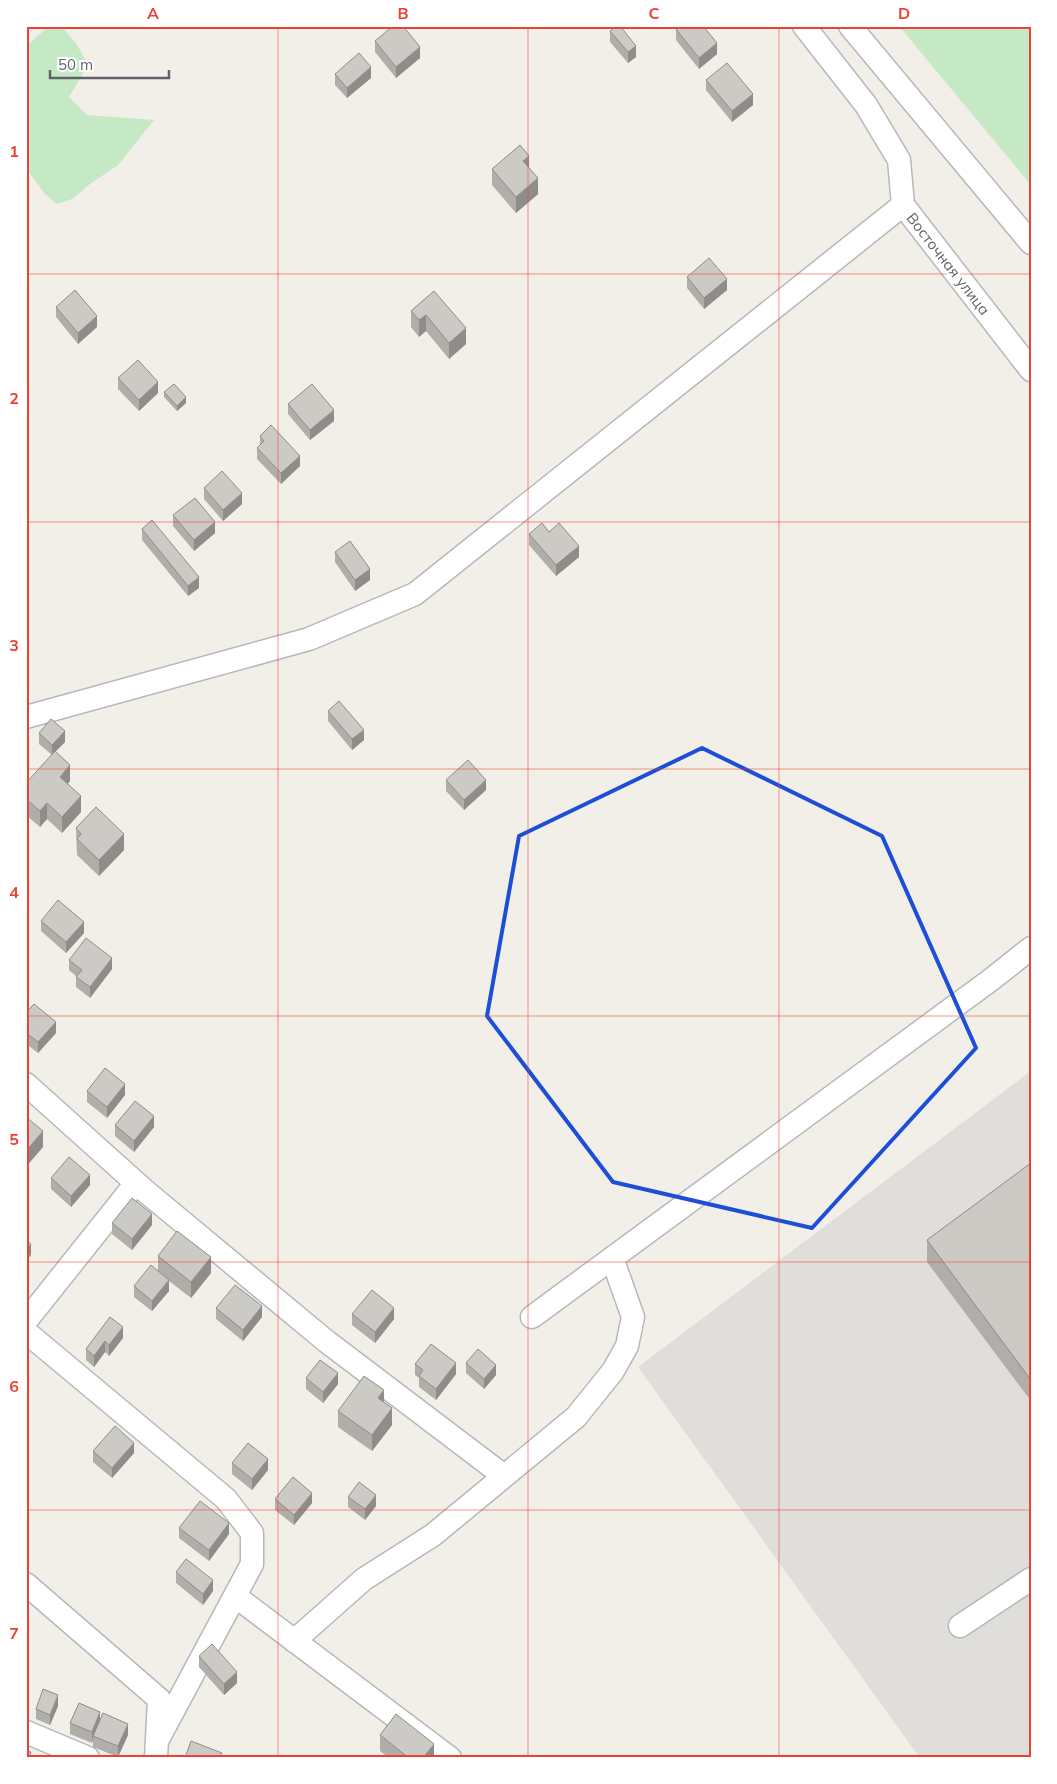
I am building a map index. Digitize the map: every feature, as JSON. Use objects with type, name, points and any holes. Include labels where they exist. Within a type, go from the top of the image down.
[{"type":"street","name":"Восточная улица","points":[[804,26],[866,105],[898,160],[903,205],[1031,370]]},
{"type":"street","points":[[850,26],[1031,242]]},
{"type":"street","points":[[26,716],[309,639],[415,594],[903,205]]},
{"type":"street","points":[[532,1317],[992,979],[1031,948]]},
{"type":"street","points":[[26,1084],[136,1183],[326,1341],[504,1476]]},
{"type":"street","points":[[26,1321],[136,1183]]},
{"type":"street","points":[[294,1640],[364,1579],[433,1535],[576,1417],[613,1371],[627,1346],[633,1317],[612,1258]]},
{"type":"street","points":[[26,1332],[226,1499],[252,1533],[252,1564],[157,1750]]},
{"type":"street","points":[[960,1626],[1031,1579]]},
{"type":"street","points":[[26,1584],[159,1699],[157,1750]]},
{"type":"street","points":[[235,1596],[450,1758]]},
{"type":"street","points":[[26,1732],[88,1758]]},
{"type":"highlighted area","points":[[702,748],[882,836],[976,1048],[812,1228],[613,1182],[487,1016],[519,836]]},
{"type":"shaded area","points":[[1031,1071],[1031,1758],[920,1758],[638,1367]]},
{"type":"green space","points":[[49,26],[61,26],[76,43],[88,65],[69,97],[87,115],[154,120],[118,165],[72,199],[57,204],[45,194],[26,168],[26,46]]},
{"type":"green space","points":[[899,26],[1031,26],[1031,185]]},
{"type":"building","points":[[393,26],[403,26],[420,47],[396,67],[375,41]]},
{"type":"building","points":[[620,26],[636,46],[628,52],[610,31]]},
{"type":"building","points":[[679,26],[703,26],[717,43],[699,58],[676,29]]},
{"type":"building","points":[[359,53],[371,67],[347,88],[335,74]]},
{"type":"building","points":[[727,63],[753,94],[732,111],[706,80]]},
{"type":"building","points":[[520,145],[529,156],[523,161],[538,178],[516,197],[492,169]]},
{"type":"building","points":[[709,258],[727,279],[704,298],[687,277]]},
{"type":"building","points":[[75,290],[97,316],[78,333],[56,307]]},
{"type":"building","points":[[434,291],[466,328],[449,343],[426,315],[419,320],[411,311]]},
{"type":"building","points":[[138,360],[158,382],[139,400],[118,378]]},
{"type":"building","points":[[174,384],[186,397],[177,406],[164,392]]},
{"type":"building","points":[[312,384],[334,410],[310,430],[288,404]]},
{"type":"building","points":[[271,425],[300,456],[281,473],[257,448],[264,441],[260,436]]},
{"type":"building","points":[[222,471],[242,493],[223,510],[204,488]]},
{"type":"building","points":[[195,498],[215,522],[194,540],[173,515]]},
{"type":"building","points":[[152,520],[199,577],[188,586],[142,529]]},
{"type":"building","points":[[542,523],[549,532],[559,523],[579,546],[556,565],[529,534]]},
{"type":"building","points":[[350,541],[370,569],[355,580],[335,552]]},
{"type":"building","points":[[339,701],[364,730],[352,739],[328,711]]},
{"type":"building","points":[[51,719],[65,731],[52,745],[39,733]]},
{"type":"building","points":[[55,751],[70,765],[60,777],[81,796],[62,817],[47,803],[40,811],[26,799],[26,783]]},
{"type":"building","points":[[468,760],[486,780],[464,800],[446,780]]},
{"type":"building","points":[[96,807],[124,834],[99,860],[77,839],[81,834],[76,828]]},
{"type":"building","points":[[58,900],[84,922],[66,942],[41,921]]},
{"type":"building","points":[[86,938],[112,958],[90,987],[76,977],[82,970],[69,960]]},
{"type":"building","points":[[34,1004],[56,1022],[38,1042],[29,1035],[26,1038],[26,1013]]},
{"type":"building","points":[[105,1068],[125,1084],[107,1107],[87,1091]]},
{"type":"building","points":[[135,1101],[154,1116],[134,1141],[115,1125]]},
{"type":"building","points":[[26,1117],[43,1131],[26,1151]]},
{"type":"building","points":[[69,1157],[90,1175],[71,1196],[51,1178]]},
{"type":"building","points":[[1031,1163],[1031,1380],[927,1240]]},
{"type":"building","points":[[132,1198],[152,1214],[132,1239],[112,1223]]},
{"type":"building","points":[[177,1231],[211,1257],[191,1282],[158,1256]]},
{"type":"building","points":[[26,1240],[31,1244],[26,1250]]},
{"type":"building","points":[[151,1265],[169,1280],[152,1301],[134,1286]]},
{"type":"building","points":[[235,1285],[262,1306],[243,1330],[216,1308]]},
{"type":"building","points":[[372,1290],[394,1308],[375,1332],[352,1314]]},
{"type":"building","points":[[110,1317],[123,1327],[109,1345],[105,1341],[94,1356],[86,1349]]},
{"type":"building","points":[[431,1344],[456,1363],[436,1389],[419,1376],[423,1370],[415,1364]]},
{"type":"building","points":[[478,1349],[496,1365],[484,1379],[466,1363]]},
{"type":"building","points":[[320,1360],[338,1373],[323,1392],[306,1378]]},
{"type":"building","points":[[364,1376],[384,1390],[378,1398],[392,1408],[372,1435],[338,1411]]},
{"type":"building","points":[[115,1426],[134,1443],[112,1468],[93,1451]]},
{"type":"building","points":[[248,1443],[268,1459],[252,1479],[232,1463]]},
{"type":"building","points":[[293,1477],[312,1493],[294,1515],[275,1499]]},
{"type":"building","points":[[359,1482],[376,1495],[365,1509],[348,1497]]},
{"type":"building","points":[[200,1501],[229,1523],[209,1550],[179,1528]]},
{"type":"building","points":[[186,1559],[213,1580],[203,1594],[176,1572]]},
{"type":"building","points":[[212,1644],[237,1672],[224,1684],[199,1656]]},
{"type":"building","points":[[43,1689],[58,1695],[50,1715],[36,1709]]},
{"type":"building","points":[[79,1703],[100,1712],[92,1732],[70,1723]]},
{"type":"building","points":[[103,1713],[128,1724],[118,1746],[93,1736]]},
{"type":"building","points":[[396,1714],[434,1744],[423,1758],[409,1758],[380,1735]]},
{"type":"building","points":[[191,1741],[222,1753],[220,1758],[185,1758]]},
{"type":"building","points":[[26,1751],[31,1752],[29,1758],[26,1758]]}]
